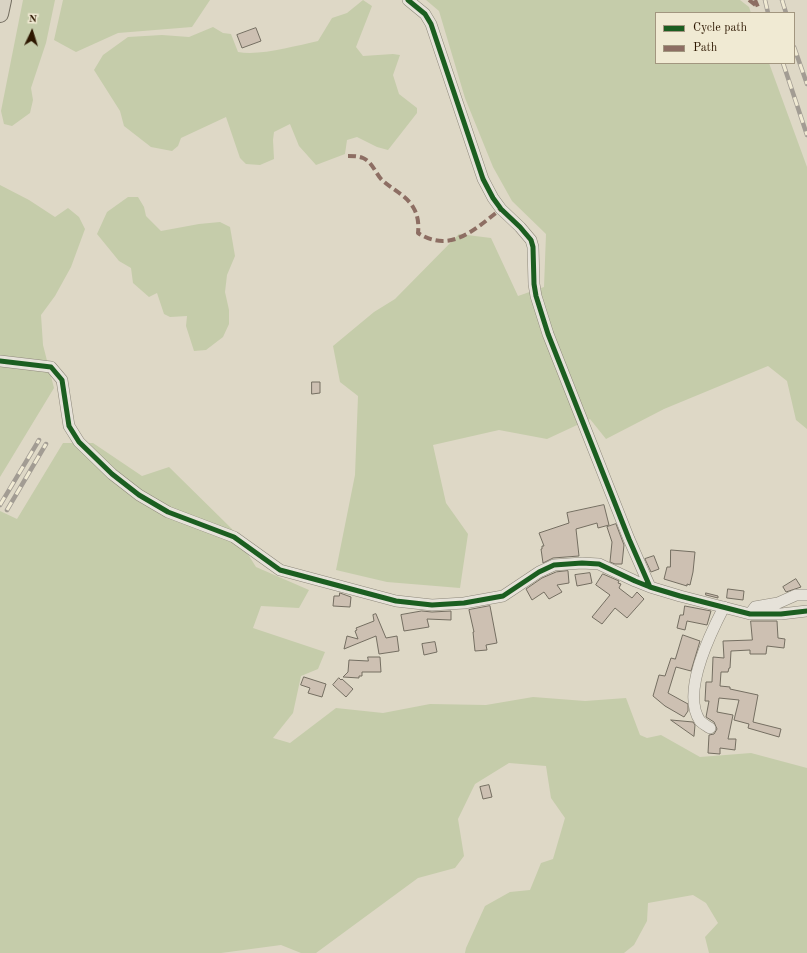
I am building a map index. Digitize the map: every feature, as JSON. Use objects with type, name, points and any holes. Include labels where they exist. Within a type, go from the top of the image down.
[{"type":"highway","points":[[0,14],[3,0]]},
{"type":"street","points":[[408,0],[424,14],[431,24],[483,179],[493,198],[501,209],[531,240],[533,247],[534,284],[536,296],[548,334],[650,587]]},
{"type":"street","points":[[0,361],[51,367],[62,380],[69,426],[79,442],[112,474],[139,495],[168,512],[234,537],[280,570],[396,600],[432,605],[464,603],[503,596],[539,572],[554,566],[582,563],[599,564],[635,582],[650,587],[750,614],[781,614],[807,611]]},
{"type":"street","points":[[750,614],[755,607],[778,603],[796,595],[807,595]]},
{"type":"street","points":[[710,728],[701,722],[696,712],[694,688],[706,646],[724,608]]},
{"type":"green space","points":[[23,0],[55,0],[46,43],[31,88],[33,100],[30,113],[12,126],[4,124],[1,111]]},
{"type":"green space","points":[[63,0],[210,0],[192,27],[118,33],[76,52],[54,40]]},
{"type":"green space","points":[[363,0],[372,6],[356,47],[363,56],[400,55],[393,75],[399,94],[417,108],[417,113],[388,150],[377,147],[357,137],[347,140],[345,154],[316,165],[299,146],[290,124],[274,132],[274,159],[260,165],[246,164],[240,158],[226,117],[181,138],[178,146],[172,151],[151,147],[124,126],[120,111],[94,70],[103,55],[128,37],[162,35],[189,37],[213,27],[223,33],[231,34],[238,52],[247,53],[278,50],[318,41],[332,18],[347,13]]},
{"type":"green space","points":[[426,0],[740,0],[749,7],[751,12],[655,12],[655,64],[769,64],[807,167],[807,429],[796,420],[787,381],[768,366],[664,409],[606,439],[590,419],[547,439],[499,430],[433,445],[446,503],[468,534],[460,588],[387,582],[336,570],[355,475],[358,396],[340,382],[333,346],[374,312],[395,299],[459,234],[491,238],[518,296],[544,287],[546,234],[512,201],[493,167],[465,98],[439,11]]},
{"type":"green space","points":[[0,185],[29,200],[55,217],[68,208],[79,217],[85,229],[71,267],[55,296],[41,315],[43,345],[54,388],[0,477]]},
{"type":"green space","points":[[128,197],[138,197],[144,207],[146,216],[161,231],[220,222],[230,227],[235,256],[227,275],[225,292],[229,310],[229,324],[223,337],[206,350],[194,351],[186,326],[187,316],[170,317],[164,314],[157,293],[149,297],[133,283],[131,268],[119,261],[97,234],[107,212]]},
{"type":"green space","points":[[63,443],[93,443],[142,476],[169,467],[232,529],[256,567],[309,590],[299,608],[261,606],[253,628],[325,652],[318,669],[301,676],[293,713],[273,738],[290,743],[336,708],[383,713],[430,704],[486,705],[533,697],[585,701],[626,698],[640,735],[647,738],[661,735],[700,757],[751,753],[807,768],[807,953],[709,953],[705,937],[718,923],[706,903],[693,895],[648,903],[647,921],[634,945],[624,953],[465,953],[485,906],[510,892],[530,890],[541,863],[553,859],[565,818],[551,798],[546,766],[509,763],[475,784],[458,819],[464,856],[455,868],[418,878],[316,953],[301,953],[281,945],[221,953],[0,953],[0,511],[17,519]]},
{"type":"building","points":[[256,28],[261,41],[242,48],[237,35]]},
{"type":"building","points":[[312,382],[320,382],[320,393],[312,394]]},
{"type":"building","points":[[604,505],[609,525],[598,528],[597,523],[576,529],[579,556],[553,558],[543,563],[541,549],[542,546],[544,546],[539,533],[569,523],[567,513]]},
{"type":"building","points":[[616,524],[624,545],[622,564],[610,562],[612,542],[607,527]]},
{"type":"building","points":[[671,550],[695,552],[690,585],[687,584],[687,586],[664,579],[667,567],[670,567]]},
{"type":"building","points":[[654,556],[659,569],[651,572],[645,559]]},
{"type":"building","points":[[568,571],[569,583],[557,585],[562,592],[549,599],[544,592],[532,600],[526,589],[542,578],[556,572]]},
{"type":"building","points":[[590,573],[592,583],[577,586],[575,575]]},
{"type":"building","points":[[603,574],[619,581],[618,583],[621,584],[619,588],[632,598],[637,592],[644,599],[627,618],[615,608],[602,624],[592,617],[610,595],[596,585]]},
{"type":"building","points":[[796,579],[801,587],[786,592],[783,587]]},
{"type":"building","points":[[728,589],[744,591],[743,600],[727,598]]},
{"type":"building","points":[[340,593],[351,597],[350,607],[333,606],[334,596],[339,596]]},
{"type":"building","points":[[706,593],[718,596],[718,598],[706,595]]},
{"type":"building","points":[[490,606],[497,643],[486,645],[487,650],[475,651],[474,632],[469,610]]},
{"type":"building","points":[[685,606],[711,611],[707,625],[687,621],[685,630],[677,628],[680,615],[683,615]]},
{"type":"building","points":[[422,611],[451,611],[451,620],[427,619],[429,627],[404,631],[401,615]]},
{"type":"building","points":[[376,614],[386,638],[397,636],[399,651],[379,654],[376,636],[344,649],[347,636],[358,639],[355,631],[357,630],[356,628],[374,621],[373,615]]},
{"type":"building","points":[[751,621],[777,621],[778,638],[785,639],[784,648],[767,646],[766,654],[750,654],[750,650],[731,651],[730,668],[728,672],[721,672],[720,686],[730,687],[730,689],[758,695],[753,722],[781,729],[779,737],[748,728],[749,724],[734,720],[739,700],[719,698],[717,712],[733,715],[728,739],[736,739],[735,750],[720,748],[720,754],[708,753],[709,735],[714,734],[717,729],[714,722],[706,717],[709,701],[705,701],[706,682],[712,682],[713,657],[724,658],[723,641],[752,640]]},
{"type":"building","points":[[683,635],[700,641],[691,671],[676,667],[668,693],[688,704],[688,711],[684,717],[665,706],[653,696],[659,675],[665,676],[671,658],[675,659]]},
{"type":"building","points":[[435,642],[437,652],[424,655],[422,644]]},
{"type":"building","points":[[368,657],[380,657],[381,672],[362,672],[362,676],[359,676],[359,678],[343,677],[348,672],[349,660],[368,661]]},
{"type":"building","points":[[304,677],[326,684],[322,697],[308,693],[310,688],[301,685]]},
{"type":"building","points":[[339,678],[353,689],[346,697],[333,685]]},
{"type":"building","points":[[671,720],[693,722],[695,725],[694,736]]},
{"type":"building","points":[[489,785],[492,797],[483,799],[480,787]]},
{"type":"railway","points":[[765,0],[768,12]]},
{"type":"railway","points":[[782,0],[786,12]]},
{"type":"railway","points":[[795,50],[807,84]]},
{"type":"railway","points":[[783,64],[807,135]]},
{"type":"railway","points":[[0,505],[39,440]]},
{"type":"railway","points":[[7,510],[46,444]]},
{"type":"marked path","points":[[749,0],[758,7],[755,0]]},
{"type":"marked path","points":[[348,156],[359,157],[366,160],[385,183],[410,202],[417,216],[418,233],[430,239],[441,241],[452,240],[462,236],[472,231],[501,209]]},
{"type":"cycle path","points":[[408,0],[425,14],[431,24],[483,179],[493,198],[501,209],[531,240],[533,247],[534,284],[536,296],[548,334],[629,539],[650,587]]},
{"type":"cycle path","points":[[0,361],[51,367],[62,380],[69,426],[79,442],[112,474],[139,495],[168,512],[234,537],[280,570],[396,601],[432,605],[464,603],[503,596],[539,572],[554,565],[582,563],[599,564],[650,587],[750,614],[781,614],[807,611]]}]
